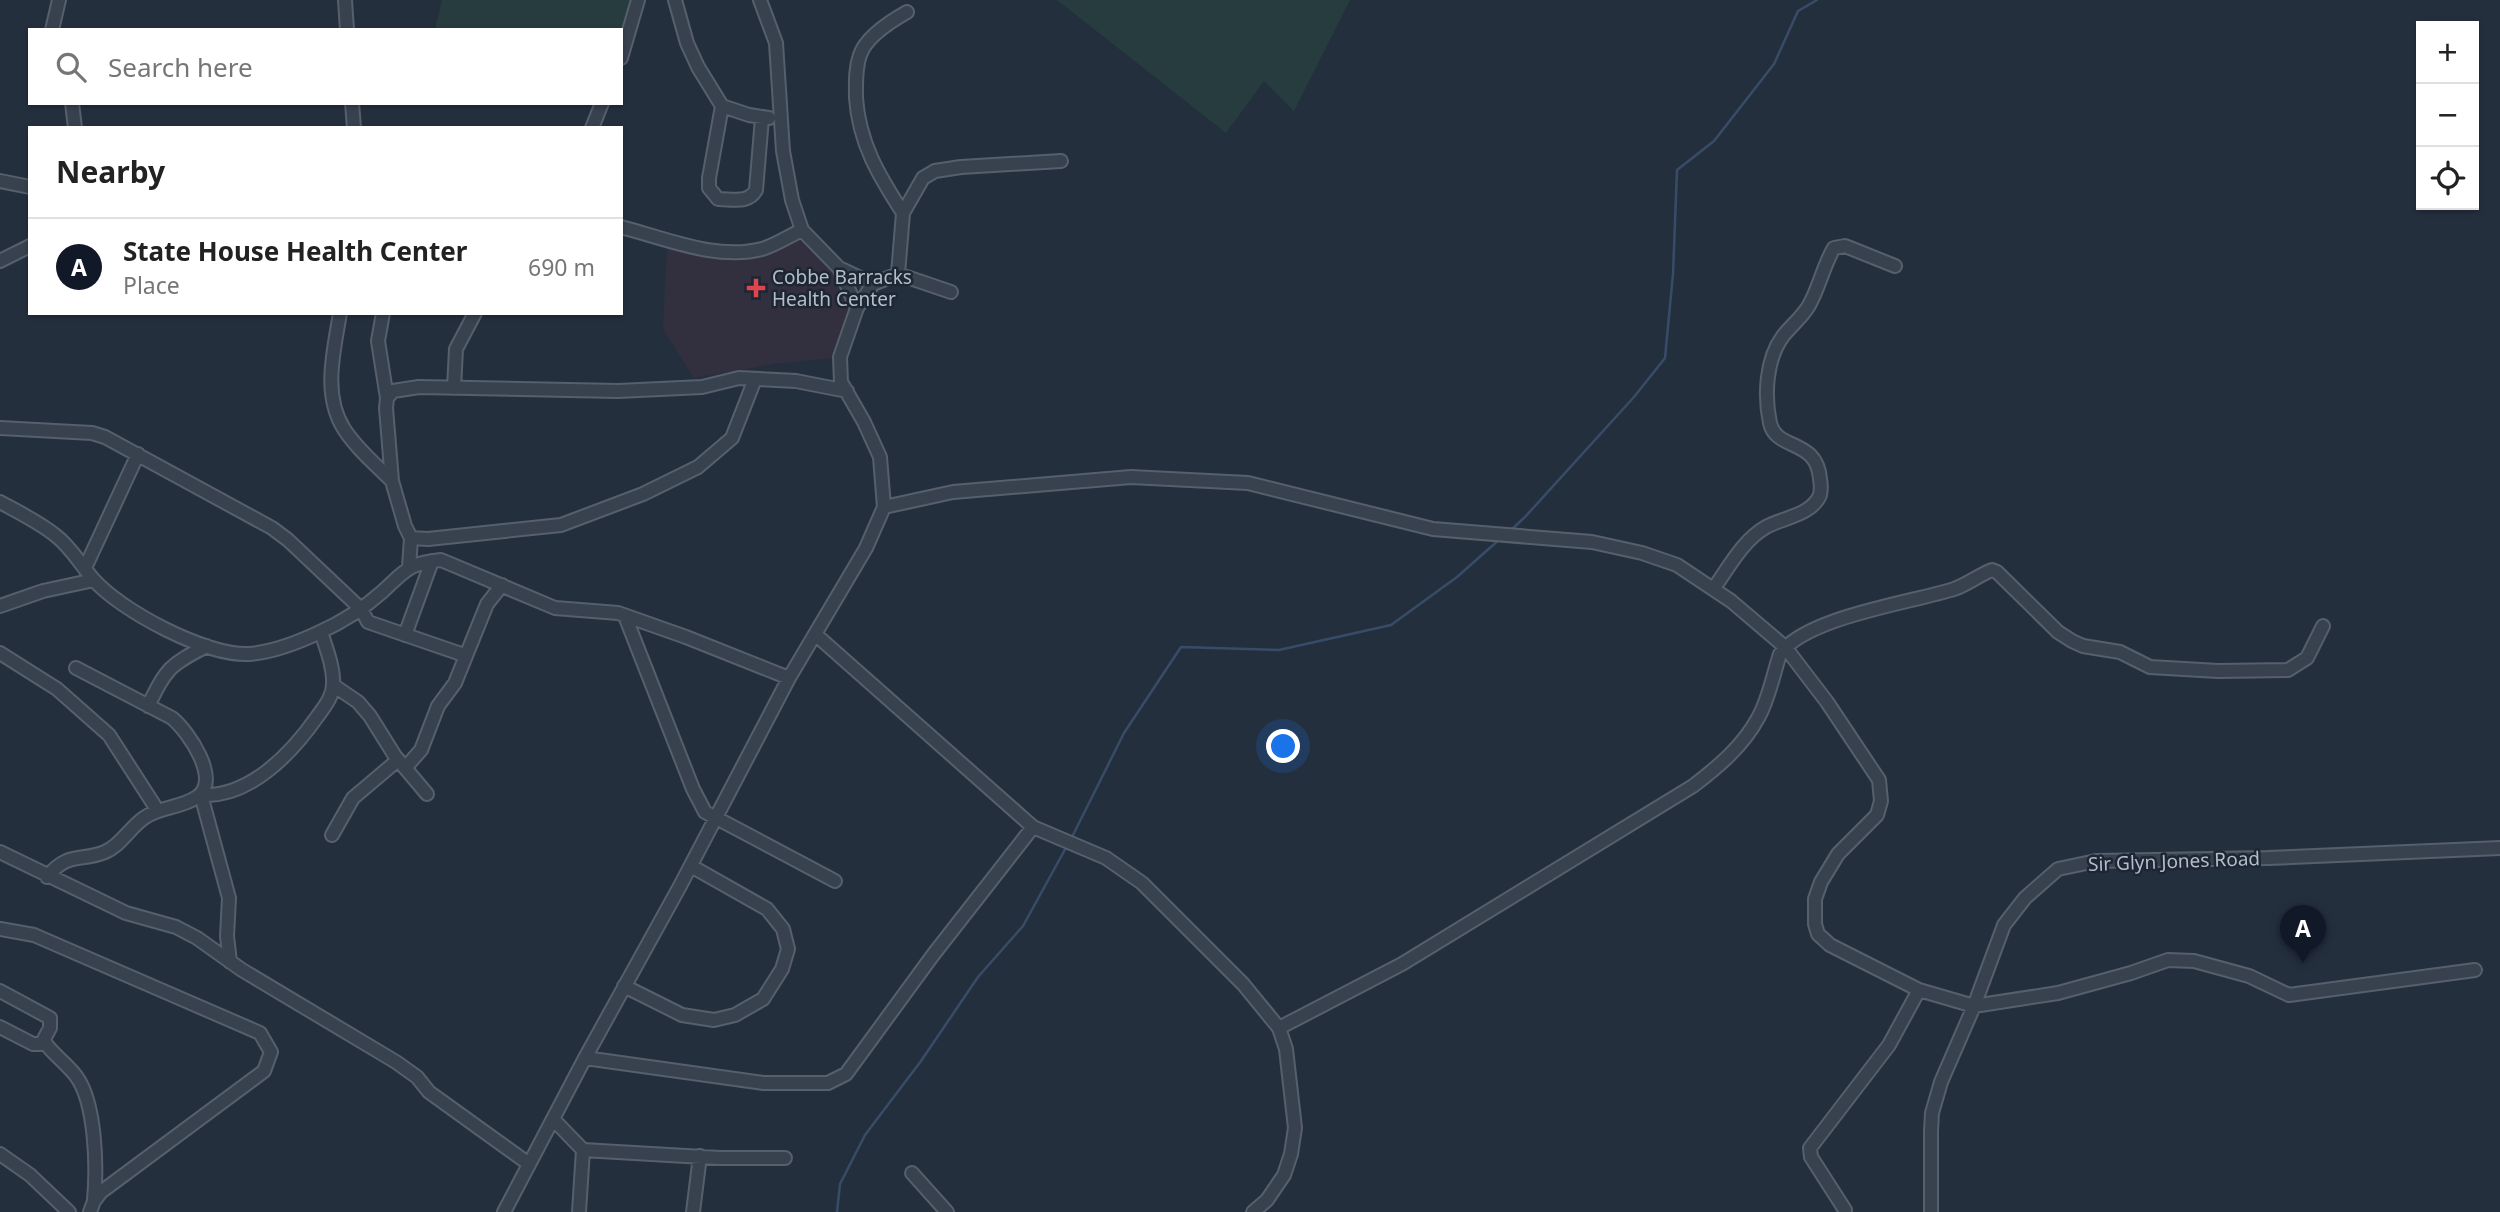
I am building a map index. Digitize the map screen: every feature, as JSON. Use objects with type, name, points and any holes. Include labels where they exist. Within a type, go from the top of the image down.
[{"type":"street","points":[[52,28],[59,0]]},
{"type":"street","points":[[345,0],[347,28]]},
{"type":"street","points":[[623,51],[638,0]]},
{"type":"street","points":[[675,0],[687,43],[722,106],[762,118],[780,118]]},
{"type":"street","points":[[760,0],[776,43],[780,72],[783,151],[802,230],[839,268],[857,308]]},
{"type":"street","points":[[903,213],[866,150],[858,117],[855,81],[860,53],[885,24],[907,12]]},
{"type":"street","points":[[72,105],[75,126]]},
{"type":"street","points":[[352,105],[354,126]]},
{"type":"street","points":[[593,126],[601,105]]},
{"type":"street","points":[[722,106],[709,178],[709,188],[718,199],[752,198],[756,190],[762,118]]},
{"type":"street","points":[[898,274],[903,213],[923,178],[935,172],[961,167],[1061,161]]},
{"type":"street","points":[[0,181],[28,187]]},
{"type":"street","points":[[623,228],[719,251],[763,249],[802,230]]},
{"type":"street","points":[[0,246],[16,252]]},
{"type":"street","points":[[1714,588],[1745,544],[1755,535],[1766,527],[1799,514],[1816,502],[1820,494],[1820,472],[1811,455],[1780,439],[1770,423],[1768,367],[1779,343],[1809,305],[1834,248],[1844,246],[1895,266]]},
{"type":"street","points":[[0,261],[28,247]]},
{"type":"street","points":[[839,268],[873,284]]},
{"type":"street","points":[[505,1212],[789,678],[866,548],[884,507],[880,457],[841,382],[840,357],[857,308],[873,284],[898,274],[951,292]]},
{"type":"street","points":[[340,315],[331,363],[331,389],[337,414],[345,431],[392,481]]},
{"type":"street","points":[[383,315],[378,341],[387,398],[392,481],[411,538],[409,567]]},
{"type":"street","points":[[454,388],[456,349],[474,315]]},
{"type":"street","points":[[387,398],[393,391],[401,388],[618,391],[702,387],[739,378],[796,381],[847,391]]},
{"type":"street","points":[[411,538],[448,537],[561,525],[643,494],[698,467],[733,438],[755,379]]},
{"type":"street","points":[[0,428],[93,433],[138,454],[272,528],[360,608],[368,622],[464,655]]},
{"type":"street","points":[[85,568],[138,454]]},
{"type":"street","points":[[884,507],[953,492],[1131,477],[1248,483],[1433,529],[1592,542],[1642,552],[1677,565],[1714,588],[1785,647],[1872,768],[1881,789],[1877,815],[1838,854],[1821,882],[1815,899],[1815,924],[1818,934],[1830,945],[1919,990],[1974,1006],[2058,993],[2168,960],[2205,964],[2249,976],[2289,995],[2475,970]]},
{"type":"street","points":[[0,502],[55,534],[94,580],[129,609],[149,621],[207,646],[229,652],[248,654],[282,649],[321,632],[360,608],[409,567],[436,561],[555,608],[625,615],[789,678]]},
{"type":"street","points":[[405,635],[448,537]]},
{"type":"street","points":[[1279,1028],[1402,964],[1693,786],[1728,757],[1747,735],[1760,716],[1780,654],[1801,635],[1847,618],[1954,589],[1992,570],[2058,632],[2083,646],[2120,652],[2150,667],[2218,671],[2288,670],[2307,658],[2323,626]]},
{"type":"street","points":[[0,606],[43,591],[94,580]]},
{"type":"street","points":[[332,835],[353,798],[421,750],[438,706],[455,682],[487,604],[502,585]]},
{"type":"street","points":[[625,615],[705,812],[835,881]]},
{"type":"street","points":[[47,877],[55,867],[73,857],[98,853],[113,847],[142,819],[158,811],[201,795],[221,794],[235,789],[273,767],[306,733],[330,698],[332,671],[321,632]]},
{"type":"street","points":[[815,634],[1032,827],[1106,858],[1142,883],[1243,984],[1279,1028],[1286,1049],[1295,1128],[1284,1175],[1267,1200],[1253,1212]]},
{"type":"street","points":[[148,706],[164,673],[180,660],[207,646]]},
{"type":"street","points":[[0,653],[57,689],[108,735],[158,811]]},
{"type":"street","points":[[76,668],[172,718],[183,727],[205,767],[207,780],[201,795],[229,898],[230,962]]},
{"type":"street","points":[[333,685],[358,702],[427,794]]},
{"type":"street","points":[[585,1058],[764,1083],[828,1083],[846,1074],[1032,827]]},
{"type":"street","name":"Sir Glyn Jones Road","points":[[1931,1212],[1931,1131],[1936,1096],[2004,925],[2025,898],[2058,869],[2096,861],[2268,858],[2500,848]]},
{"type":"street","points":[[0,852],[47,877],[126,912],[176,927],[197,938],[230,962],[406,1069],[417,1077],[429,1092],[529,1164]]},
{"type":"street","points":[[624,986],[682,1015],[714,1020],[735,1015],[764,999],[782,969],[788,949],[783,929],[767,909],[691,866]]},
{"type":"street","points":[[0,929],[34,935],[260,1033],[271,1052],[264,1071],[101,1192],[92,1206]]},
{"type":"street","points":[[1845,1210],[1811,1157],[1810,1148],[1889,1045],[1919,990]]},
{"type":"street","points":[[0,991],[50,1018],[50,1028],[44,1039],[46,1044],[76,1077],[84,1090],[95,1147],[92,1206]]},
{"type":"street","points":[[0,1027],[33,1044],[46,1044]]},
{"type":"street","points":[[553,1119],[583,1150],[785,1158]]},
{"type":"street","points":[[579,1212],[583,1150]]},
{"type":"street","points":[[0,1154],[30,1175],[69,1212]]},
{"type":"street","points":[[693,1212],[700,1156]]},
{"type":"street","points":[[912,1173],[947,1212]]},
{"type":"shaded area","name":"Cobbe Barracks Health Center","points":[[802,230],[839,268],[857,308],[840,357],[774,364],[694,378],[663,329],[667,246],[746,252]]},
{"type":"green space","points":[[442,0],[632,0],[622,28],[435,28]]},
{"type":"green space","points":[[1057,0],[1350,0],[1294,111],[1264,81],[1226,133]]},
{"type":"waterway","points":[[1509,532],[1634,397],[1665,358],[1673,274],[1677,170],[1714,141],[1774,64],[1798,11],[1817,0]]},
{"type":"waterway","points":[[1071,839],[1124,733],[1181,647],[1279,650],[1391,625],[1457,577],[1501,538]]},
{"type":"waterway","points":[[837,1212],[840,1184],[865,1135],[921,1061],[978,977],[1023,926],[1068,844]]},
{"type":"place","name":"Cobbe Barracks Health Center","points":[[756,288]]},
{"type":"place","name":"State House Health Center","points":[[2303,963]]}]
